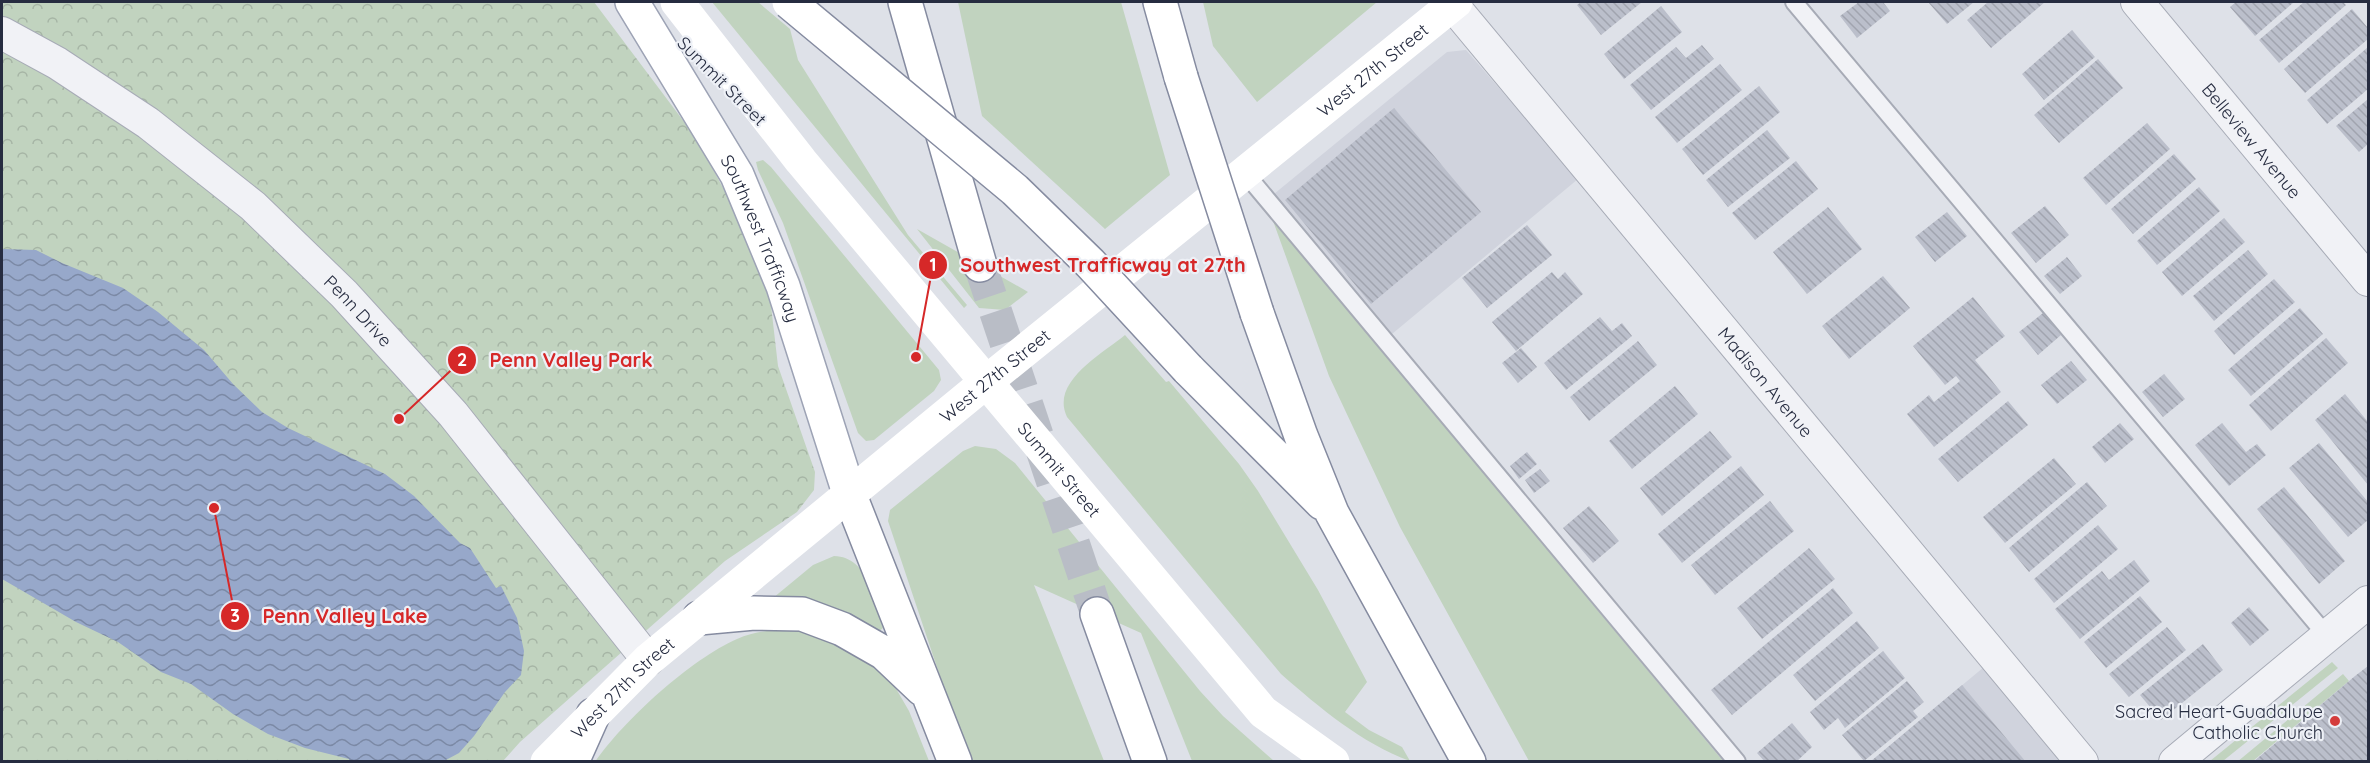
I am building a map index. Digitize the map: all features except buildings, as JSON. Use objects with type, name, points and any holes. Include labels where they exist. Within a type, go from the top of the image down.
[{"type":"main road","name":"Southwest Trafficway","points":[[632,2],[737,175],[783,285],[849,493],[955,762]]},
{"type":"main road","name":"Summit Street","points":[[642,2],[801,161]]},
{"type":"main road","name":"Summit Street","points":[[677,2],[801,161],[1263,712],[1333,762]]},
{"type":"main road","points":[[789,2],[1015,190],[1090,263],[1188,369],[1332,513]]},
{"type":"main road","points":[[905,2],[980,265]]},
{"type":"main road","points":[[1160,2],[1181,77],[1257,313],[1301,436],[1332,513],[1469,762]]},
{"type":"main road","name":"West 27th Street","points":[[546,762],[648,660],[849,493],[1453,3]]},
{"type":"main road","points":[[699,618],[754,613],[802,614],[842,629],[884,653],[929,697]]},
{"type":"main road","points":[[1097,614],[1150,762]]},
{"type":"main road","points":[[572,762],[593,715]]},
{"type":"street","name":"Belleview Avenue","points":[[2137,2],[2368,280]]},
{"type":"street","name":"Madison Avenue","points":[[1453,3],[2082,762]]},
{"type":"street","name":"Penn Drive","points":[[2,33],[57,63],[148,123],[262,214],[344,294],[453,414],[648,660]]},
{"type":"street","points":[[2175,762],[2368,602]]},
{"type":"lane","points":[[1794,2],[2327,636]]},
{"type":"lane","points":[[1245,173],[1737,762]]},
{"type":"shaded area","points":[[1466,50],[1578,179],[1392,334],[1274,194],[1447,52]]},
{"type":"shaded area","points":[[1984,667],[2060,761],[1870,762]]},
{"type":"green space","points":[[2,2],[594,2],[697,139],[757,252],[769,288],[778,366],[815,472],[814,490],[797,512],[725,561],[520,742],[503,761],[2,761]]},
{"type":"green space","points":[[712,2],[758,2],[790,29],[798,60],[908,235],[967,305],[964,308]]},
{"type":"green space","points":[[958,2],[1121,2],[1170,175],[1105,229],[982,116]]},
{"type":"green space","points":[[1203,2],[1377,2],[1257,102],[1213,46]]},
{"type":"green space","points":[[763,160],[939,370],[941,380],[934,391],[874,440],[866,441],[858,433],[783,223],[758,170],[756,162]]},
{"type":"green space","points":[[1272,218],[1723,761],[1529,761],[1400,527],[1329,376]]},
{"type":"green space","points":[[917,229],[1028,292],[1005,310],[979,308]]},
{"type":"green space","points":[[1125,335],[1166,382],[1169,381],[1239,464],[1318,590],[1367,682],[1345,712],[1369,730],[1402,747],[1410,761],[1358,735],[1326,712],[1281,674],[1067,417],[1064,404],[1066,392],[1072,381],[1092,360]]},
{"type":"green space","points":[[975,446],[996,449],[1015,463],[1200,691],[1223,716],[1274,761],[1192,761],[1141,633],[1034,585],[1104,761],[971,761],[958,730],[888,521],[890,510],[963,451]]},
{"type":"green space","points":[[834,556],[846,558],[855,564],[869,582],[883,628],[877,633],[773,598],[813,565]]},
{"type":"green space","points":[[787,629],[801,631],[858,652],[891,680],[909,711],[929,761],[595,762],[641,710],[699,661],[737,639],[762,632]]},
{"type":"green space","points":[[2332,662],[2338,668],[2223,761],[2210,761]]},
{"type":"green space","points":[[2343,674],[2349,681],[2253,761],[2237,762]]},
{"type":"water","points":[[2,249],[36,250],[123,288],[158,312],[204,350],[233,384],[262,412],[288,428],[385,474],[414,496],[460,543],[470,548],[496,588],[501,586],[517,618],[524,651],[521,675],[505,692],[459,753],[444,761],[349,762],[349,759],[305,748],[268,734],[233,714],[191,684],[161,672],[118,642],[76,622],[2,579]]},
{"type":"tunnel","points":[[980,265],[1097,614]]},
{"type":"place","name":"Southwest Trafficway at 27th","points":[[916,357]]},
{"type":"place","name":"Penn Valley Park","points":[[399,419]]},
{"type":"place","name":"Penn Valley Lake","points":[[214,508]]},
{"type":"place","name":"Sacred Heart-Guadalupe Catholic Church","points":[[2335,721]]}]
